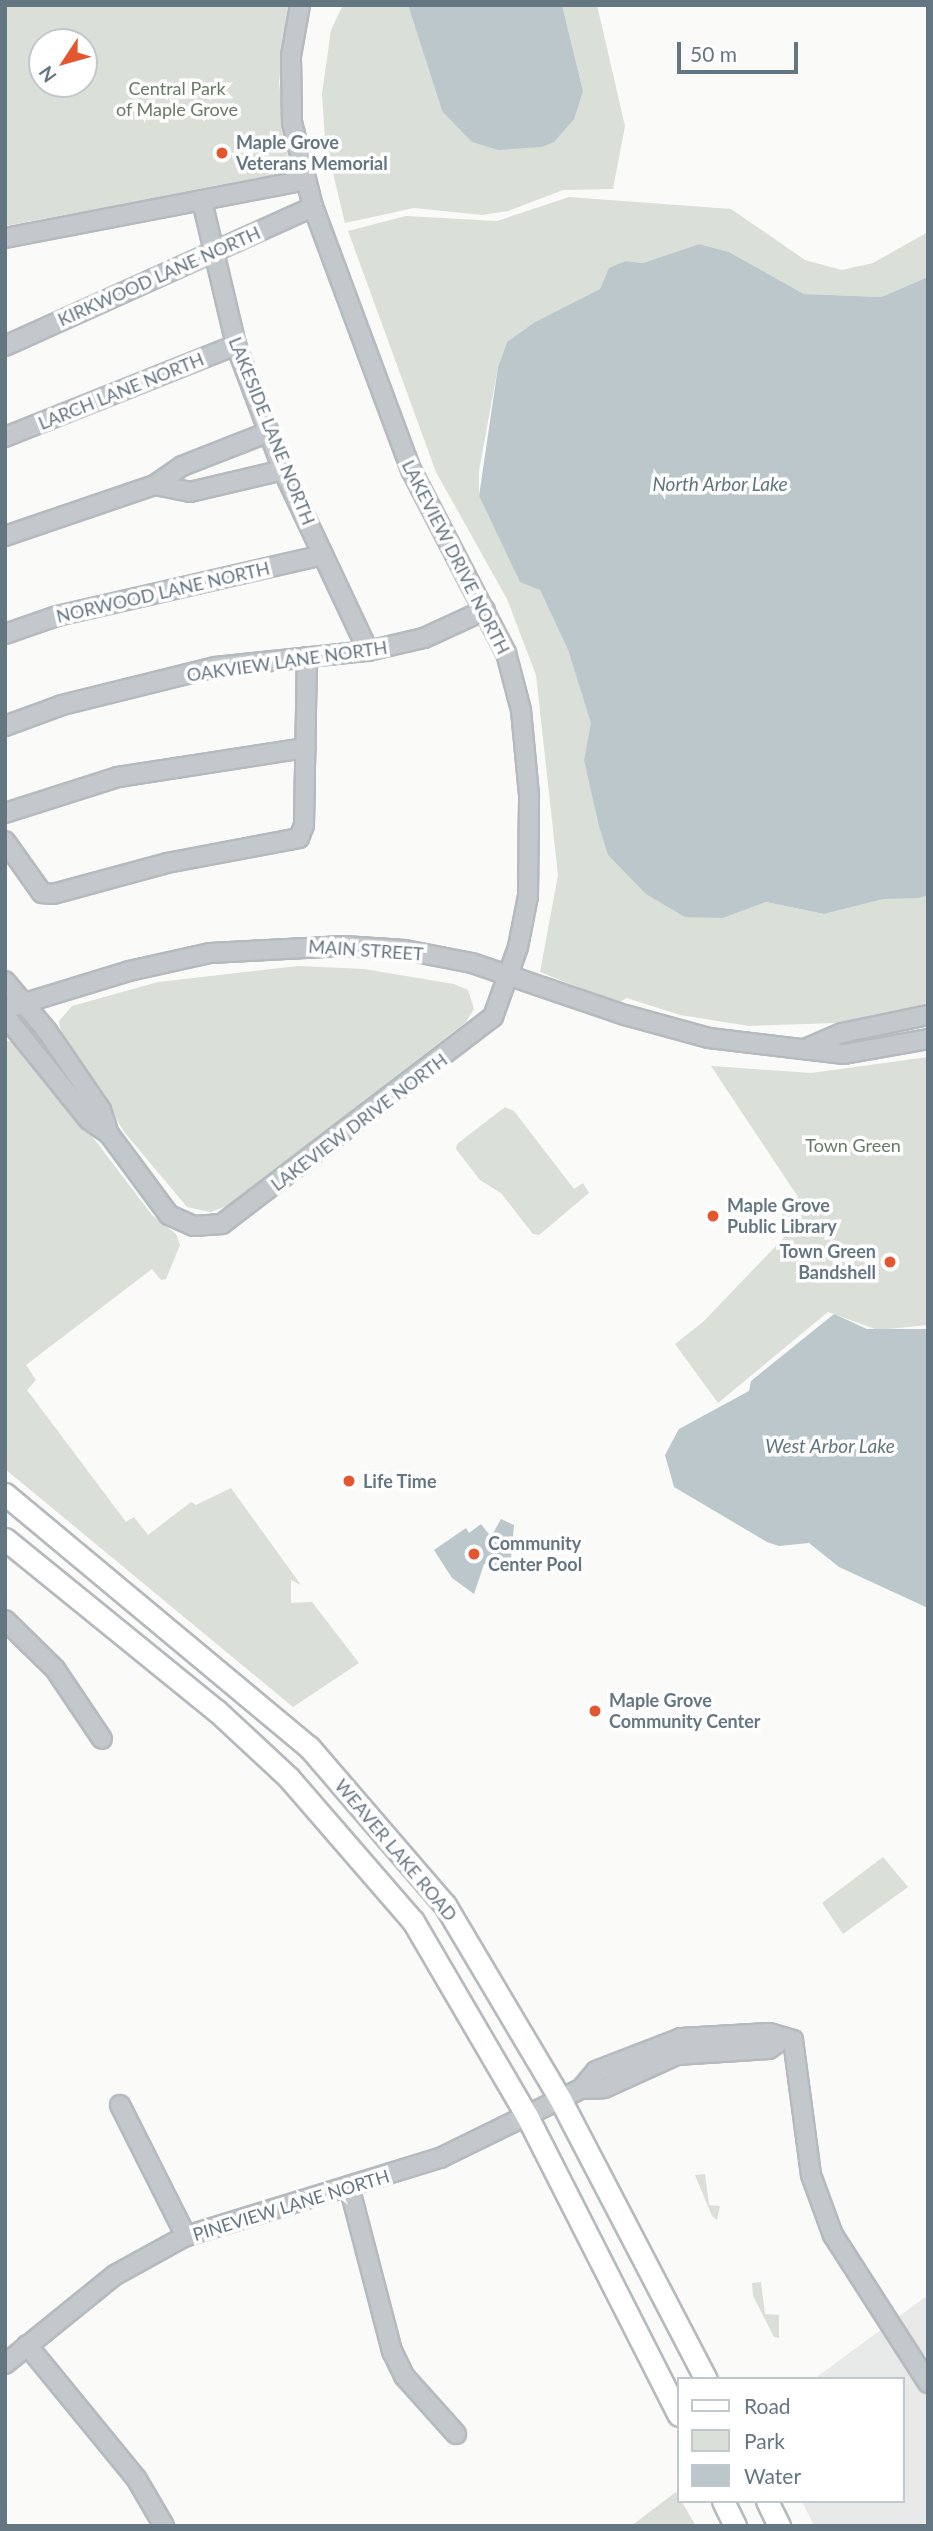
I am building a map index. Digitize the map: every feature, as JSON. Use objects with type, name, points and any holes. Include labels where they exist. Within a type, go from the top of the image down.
[{"type":"main road","name":"WEAVER LAKE ROAD","points":[[5,1494],[309,1747],[445,1905],[560,2099],[705,2377]]},
{"type":"main road","name":"WEAVER LAKE ROAD","points":[[5,1539],[217,1711],[289,1777],[360,1856],[413,1921],[527,2116],[678,2413]]},
{"type":"main road","points":[[724,2503],[736,2526]]},
{"type":"main road","points":[[768,2503],[779,2526]]},
{"type":"street","name":"LAKEVIEW DRIVE NORTH","points":[[109,1134],[169,1215],[194,1226],[222,1224],[478,1030],[500,1007],[528,896],[529,795],[521,710],[506,653],[411,470],[313,207],[292,121],[291,56],[300,5]]},
{"type":"street","points":[[5,239],[305,180]]},
{"type":"street","name":"LAKESIDE LANE NORTH","points":[[202,201],[211,253],[236,345],[283,470],[368,651]]},
{"type":"street","name":"KIRKWOOD LANE NORTH","points":[[5,346],[313,207]]},
{"type":"street","name":"LARCH LANE NORTH","points":[[5,437],[236,345]]},
{"type":"street","points":[[5,536],[155,485],[182,466],[269,432]]},
{"type":"street","points":[[155,485],[190,492],[283,470]]},
{"type":"street","name":"NORWOOD LANE NORTH","points":[[5,634],[57,616],[323,555]]},
{"type":"street","name":"OAKVIEW LANE NORTH","points":[[5,726],[62,705],[215,667],[368,651],[424,638],[485,610]]},
{"type":"street","points":[[5,841],[42,894],[53,894],[167,863],[289,844],[299,838],[304,825],[307,657]]},
{"type":"street","points":[[5,813],[118,777],[306,748]]},
{"type":"street","name":"MAIN STREET","points":[[5,1009],[169,961],[274,947],[405,950],[506,975],[673,1030],[844,1054],[928,1039]]},
{"type":"street","points":[[5,981],[101,1110],[109,1134]]},
{"type":"street","points":[[5,1016],[89,1120],[109,1134]]},
{"type":"street","points":[[805,1049],[842,1033],[928,1016]]},
{"type":"street","points":[[5,1620],[55,1669],[102,1739]]},
{"type":"street","name":"PINEVIEW LANE NORTH","points":[[5,2364],[115,2275],[186,2236],[440,2158],[581,2088],[604,2088],[677,2055],[769,2049],[787,2040],[811,2175],[833,2235],[928,2384]]},
{"type":"street","points":[[120,2105],[186,2236]]},
{"type":"street","points":[[349,2186],[391,2351],[404,2376],[456,2434]]},
{"type":"street","points":[[27,2345],[136,2477],[164,2526]]},
{"type":"shaded area","points":[[928,2295],[928,2526],[814,2526],[803,2503],[905,2503],[905,2377],[817,2377]]},
{"type":"green space","name":"Central Park of Maple Grove","points":[[5,5],[288,5],[279,82],[289,166],[281,175],[5,226]]},
{"type":"green space","points":[[343,5],[408,5],[442,111],[583,91],[562,5],[597,5],[625,126],[613,189],[563,190],[508,211],[482,215],[414,208],[345,223],[325,140],[322,94],[331,30]]},
{"type":"green space","points":[[569,197],[731,209],[805,260],[842,270],[873,263],[928,232],[928,277],[881,297],[804,294],[729,252],[699,244],[643,263],[626,261],[600,289],[535,322],[507,342],[498,367],[479,471],[479,496],[520,581],[540,590],[568,650],[592,723],[584,760],[608,855],[723,918],[766,902],[824,914],[884,899],[928,895],[928,1002],[915,1010],[833,1023],[749,1026],[680,1015],[627,998],[618,1003],[540,972],[558,875],[536,675],[507,599],[436,472],[348,231],[406,216],[497,221]]},
{"type":"green space","points":[[298,966],[364,969],[454,984],[468,990],[474,1009],[466,1022],[227,1206],[210,1212],[187,1207],[125,1133],[61,1031],[59,1021],[72,1006],[158,982]]},
{"type":"green space","points":[[5,1040],[18,1044],[47,1077],[152,1215],[176,1234],[180,1245],[166,1279],[161,1280],[152,1269],[26,1365],[36,1380],[27,1390],[126,1522],[134,1517],[148,1535],[191,1502],[196,1505],[231,1488],[301,1585],[291,1580],[291,1603],[312,1602],[359,1663],[293,1707],[5,1469]]},
{"type":"green space","name":"Town Green","points":[[928,1057],[928,1325],[878,1330],[828,1312],[718,1403],[675,1344],[703,1322],[794,1227],[782,1215],[798,1197],[711,1066],[811,1073]]},
{"type":"green space","points":[[505,1107],[514,1111],[574,1189],[583,1183],[589,1193],[539,1235],[533,1234],[501,1193],[480,1180],[456,1149],[457,1144]]},
{"type":"green space","points":[[883,1857],[908,1887],[843,1934],[822,1903]]},
{"type":"green space","points":[[705,2174],[709,2205],[720,2206],[717,2220],[712,2216],[695,2175]]},
{"type":"green space","points":[[761,2282],[765,2314],[779,2315],[779,2338],[774,2337],[753,2296],[752,2283]]},
{"type":"green space","points":[[676,2492],[678,2503],[682,2503],[696,2526],[631,2526]]},
{"type":"water","points":[[408,5],[562,5],[583,91],[574,119],[554,142],[541,147],[498,150],[472,142],[442,111]]},
{"type":"water","name":"North Arbor Lake","points":[[699,244],[729,252],[804,294],[881,297],[928,277],[928,895],[919,898],[884,899],[824,914],[766,902],[723,918],[685,917],[646,894],[608,855],[584,760],[591,723],[568,650],[540,590],[520,582],[479,496],[498,367],[507,342],[535,322],[600,289],[609,268],[626,261],[643,263]]},
{"type":"water","name":"West Arbor Lake","points":[[834,1314],[867,1329],[928,1329],[928,1608],[839,1567],[809,1543],[779,1546],[767,1542],[674,1487],[665,1455],[679,1429],[749,1391],[751,1381]]},
{"type":"water","name":"Community Center Pool","points":[[501,1519],[514,1525],[511,1558],[500,1567],[484,1564],[474,1594],[452,1578],[434,1550],[466,1528],[469,1533],[481,1524],[491,1537]]},
{"type":"place","name":"Maple Grove Veterans Memorial","points":[[222,153]]},
{"type":"place","name":"Maple Grove Public Library","points":[[713,1216]]},
{"type":"place","name":"Town Green Bandshell","points":[[890,1262]]},
{"type":"place","name":"Life Time","points":[[349,1481]]},
{"type":"place","name":"Community Center Pool","points":[[474,1554]]},
{"type":"place","name":"Maple Grove Community Center","points":[[595,1711]]}]
